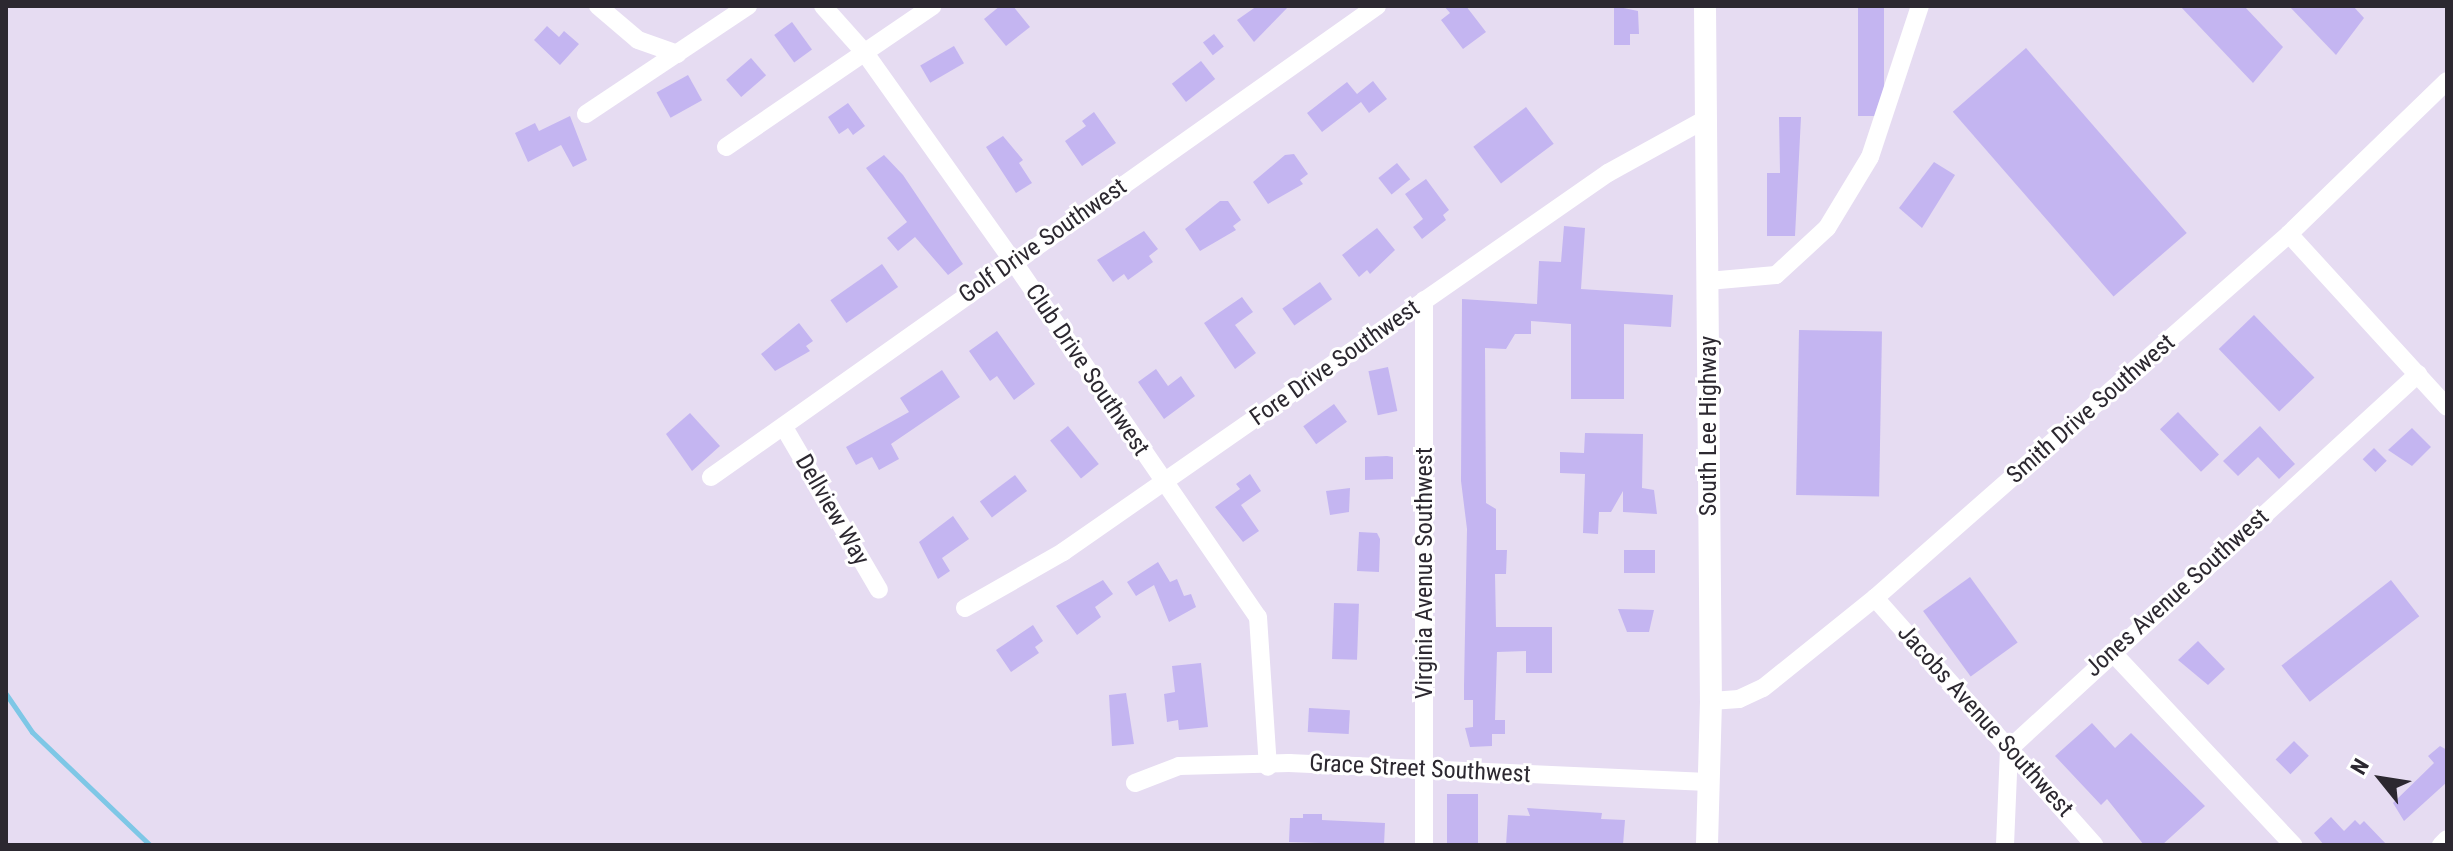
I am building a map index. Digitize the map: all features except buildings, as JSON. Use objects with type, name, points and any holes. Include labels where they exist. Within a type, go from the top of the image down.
[{"type":"main road","name":"South Lee Highway","points":[[1705,6],[1711,701],[1707,845]]},
{"type":"street","points":[[598,6],[638,40],[678,54]]},
{"type":"street","points":[[586,114],[748,6]]},
{"type":"street","name":"Club Drive Southwest","points":[[823,6],[865,53],[1013,261],[1163,484],[1258,617],[1268,767]]},
{"type":"street","points":[[726,147],[933,6]]},
{"type":"street","name":"Golf Drive Southwest","points":[[711,477],[785,429],[1013,261],[1377,6]]},
{"type":"street","points":[[1708,281],[1776,275],[1827,228],[1870,157],[1920,6]]},
{"type":"street","name":"Smith Drive Southwest","points":[[1711,701],[1739,699],[1763,688],[1875,598],[2289,234],[2447,81]]},
{"type":"street","name":"Fore Drive Southwest","points":[[965,608],[1063,552],[1608,173],[1706,119]]},
{"type":"street","points":[[2289,234],[2447,407]]},
{"type":"street","name":"Virginia Avenue Southwest","points":[[1424,300],[1424,845]]},
{"type":"street","name":"Jones Avenue Southwest","points":[[2009,749],[2418,374]]},
{"type":"street","name":"Dellview Way","points":[[785,429],[879,590]]},
{"type":"street","name":"Jacobs Avenue Southwest","points":[[1875,598],[2094,845]]},
{"type":"street","points":[[2112,652],[2293,845]]},
{"type":"street","points":[[2005,845],[2009,749]]},
{"type":"street","name":"Grace Street Southwest","points":[[1135,783],[1179,766],[1268,767],[1289,763],[1708,782]]},
{"type":"street","points":[[2441,845],[2447,839]]},
{"type":"waterway","points":[[6,694],[32,732],[150,845]]}]
